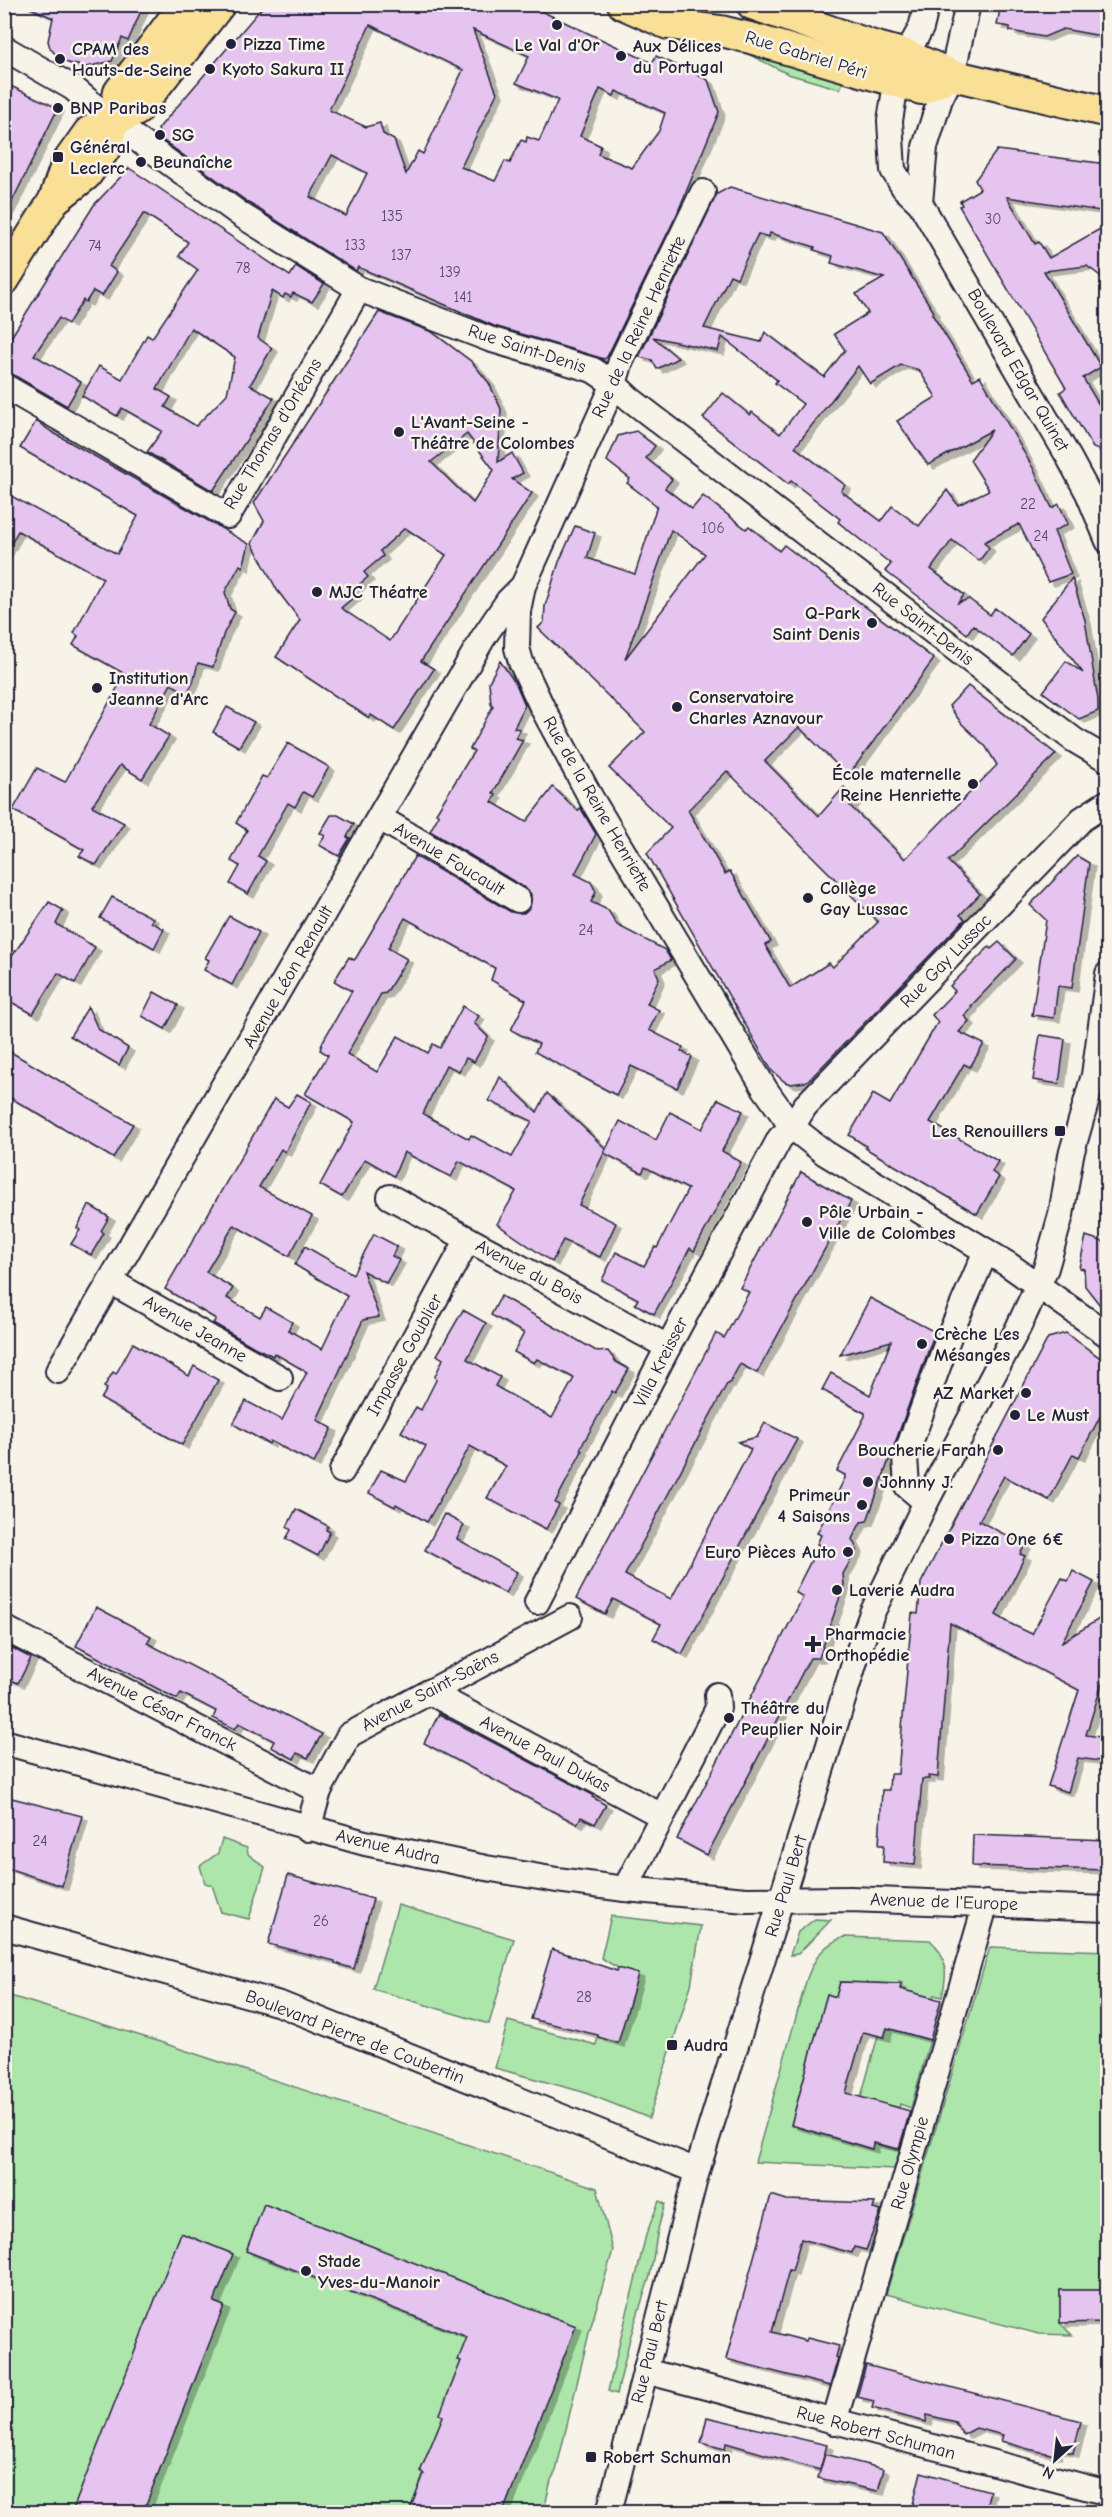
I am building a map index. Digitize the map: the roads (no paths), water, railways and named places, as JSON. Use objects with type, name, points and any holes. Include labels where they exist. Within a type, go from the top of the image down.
[{"type":"main road","points":[[112,121],[119,92],[185,4]]},
{"type":"main road","points":[[4,280],[54,200],[67,163],[89,132],[137,110],[220,4]]},
{"type":"main road","name":"Rue Gabriel Péri","points":[[623,4],[668,24],[740,36],[921,89],[952,75]]},
{"type":"main road","name":"Rue Gabriel Péri","points":[[752,4],[873,46],[906,55],[952,75],[1107,112]]},
{"type":"street","name":"Boulevard Edgar Quinet","points":[[927,4],[921,28],[906,55],[896,83],[890,121],[891,159],[898,180],[920,203],[1098,490],[1107,541]]},
{"type":"street","points":[[920,203],[925,147],[940,99],[952,75],[968,4]]},
{"type":"street","name":"Rue Saint-Denis","points":[[4,48],[73,88],[112,121],[241,214],[359,289],[489,339],[592,370],[614,384],[630,399],[1074,740],[1107,760]]},
{"type":"street","name":"Rue de la Reine Henriette","points":[[703,192],[621,361],[614,384],[523,586],[518,611],[520,663],[591,798],[765,1089],[792,1127],[825,1153],[986,1251],[1107,1335]]},
{"type":"street","name":"Rue Thomas d'Orléans","points":[[4,387],[228,516],[359,289]]},
{"type":"street","name":"Avenue Léon Renault","points":[[58,1371],[476,654],[508,601],[523,586]]},
{"type":"street","points":[[476,654],[493,637],[506,639],[518,648]]},
{"type":"street","name":"Rue Gay Lussac","points":[[792,1127],[805,1106],[1074,828],[1107,802]]},
{"type":"street","name":"Avenue Foucault","points":[[380,818],[518,900]]},
{"type":"street","points":[[1038,1287],[1053,1248],[1061,1215],[1067,1170],[1094,1075],[1107,974]]},
{"type":"street","name":"Villa Kreisser","points":[[537,1602],[668,1347],[780,1138],[792,1127]]},
{"type":"street","name":"Avenue du Bois","points":[[390,1197],[668,1347]]},
{"type":"street","name":"Impasse Goublier","points":[[342,1471],[468,1239]]},
{"type":"street","points":[[926,1502],[907,1486],[905,1457],[950,1334],[986,1251]]},
{"type":"street","name":"Avenue Jeanne","points":[[110,1281],[280,1378]]},
{"type":"street","name":"Rue Paul Bert","points":[[609,2512],[697,2171],[872,1613],[926,1502],[1038,1287]]},
{"type":"street","name":"Avenue Saint-Saëns","points":[[308,1828],[319,1791],[349,1735],[570,1617]]},
{"type":"street","name":"Avenue César Franck","points":[[4,1628],[319,1791]]},
{"type":"street","name":"Avenue Paul Dukas","points":[[429,1692],[662,1816]]},
{"type":"street","points":[[625,1889],[718,1708],[717,1695]]},
{"type":"street","name":"Avenue Audra","points":[[4,1742],[365,1843],[486,1868],[625,1889],[746,1900],[781,1899]]},
{"type":"street","name":"Avenue de l'Europe","points":[[781,1899],[986,1903],[1107,1909]]},
{"type":"street","name":"Rue Olympie","points":[[834,2422],[986,1903]]},
{"type":"street","name":"Boulevard Pierre de Coubertin","points":[[4,1927],[280,2004],[697,2171]]},
{"type":"street","name":"Rue Robert Schuman","points":[[645,2371],[1107,2493]]},
{"type":"place","name":"Le Val d'Or","points":[[557,25]]},
{"type":"place","name":"Pizza Time","points":[[231,44]]},
{"type":"place","name":"Aux Délices du Portugal","points":[[621,56]]},
{"type":"place","name":"CPAM des Hauts-de-Seine","points":[[60,59]]},
{"type":"place","name":"Kyoto Sakura II","points":[[210,69]]},
{"type":"place","name":"BNP Paribas","points":[[58,108]]},
{"type":"place","name":"SG","points":[[160,135]]},
{"type":"place","name":"Général Leclerc","points":[[58,157]]},
{"type":"place","name":"Beunaîche","points":[[141,162]]},
{"type":"place","name":"L'Avant-Seine - Théâtre de Colombes","points":[[399,432]]},
{"type":"place","name":"MJC Théatre","points":[[317,592]]},
{"type":"place","name":"Q-Park Saint Denis","points":[[872,623]]},
{"type":"place","name":"Institution Jeanne d'Arc","points":[[97,688]]},
{"type":"place","name":"Conservatoire Charles Aznavour","points":[[677,707]]},
{"type":"place","name":"École maternelle Reine Henriette","points":[[973,784]]},
{"type":"place","name":"Collège Gay Lussac","points":[[808,898]]},
{"type":"place","name":"Les Renouillers","points":[[1060,1131]]},
{"type":"place","name":"Pôle Urbain - Ville de Colombes","points":[[807,1222]]},
{"type":"place","name":"Crèche Les Mésanges","points":[[922,1344]]},
{"type":"place","name":"AZ Market","points":[[1026,1393]]},
{"type":"place","name":"Le Must","points":[[1015,1415]]},
{"type":"place","name":"Boucherie Farah","points":[[998,1450]]},
{"type":"place","name":"Johnny J.","points":[[868,1482]]},
{"type":"place","name":"Primeur 4 Saisons","points":[[862,1505]]},
{"type":"place","name":"Pizza One 6€","points":[[949,1539]]},
{"type":"place","name":"Euro Pièces Auto","points":[[848,1552]]},
{"type":"place","name":"Laverie Audra","points":[[837,1590]]},
{"type":"place","name":"Pharmacie Orthopédie","points":[[813,1644]]},
{"type":"place","name":"Théâtre du Peuplier Noir","points":[[729,1718]]},
{"type":"place","name":"Audra","points":[[672,2045]]},
{"type":"place","name":"Stade Yves-du-Manoir","points":[[306,2271]]},
{"type":"place","name":"Robert Schuman","points":[[591,2457]]}]
